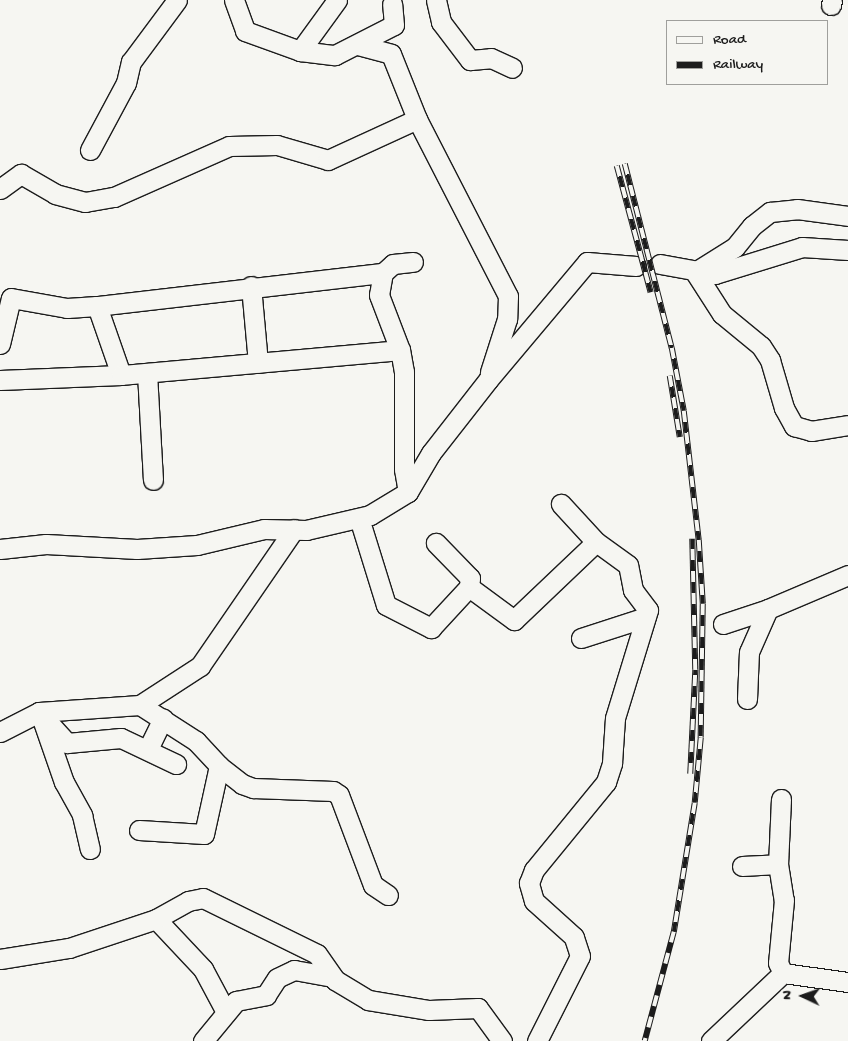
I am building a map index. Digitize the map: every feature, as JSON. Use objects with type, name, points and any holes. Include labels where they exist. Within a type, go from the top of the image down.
[{"type":"street","points":[[90,150],[126,84],[132,62],[177,0]]},
{"type":"street","points":[[234,0],[245,31],[300,50],[334,55],[358,45],[394,25],[392,4]]},
{"type":"street","points":[[300,50],[337,0]]},
{"type":"street","points":[[436,0],[441,22],[470,60],[491,58],[512,68]]},
{"type":"street","points":[[358,45],[391,54],[417,119],[508,296],[507,319],[488,380]]},
{"type":"street","points":[[0,189],[22,174],[55,194],[85,202],[104,198],[229,146],[277,145],[328,160],[417,119]]},
{"type":"street","points":[[695,272],[735,247],[752,226],[770,212],[798,209],[848,216]]},
{"type":"street","points":[[660,264],[695,272],[715,274],[802,247],[848,250]]},
{"type":"street","points":[[0,344],[2,316],[11,298],[67,308],[98,306],[251,286],[383,273],[393,264],[413,262]]},
{"type":"street","points":[[0,549],[46,544],[137,549],[197,545],[264,529],[331,526],[359,518],[408,492],[431,453],[488,380],[587,262],[636,266]]},
{"type":"street","points":[[695,272],[722,314],[762,346],[770,360],[784,408],[794,426],[811,431],[848,425]]},
{"type":"street","points":[[383,273],[380,295],[400,350],[404,372],[404,468],[408,492]]},
{"type":"street","points":[[251,286],[258,363]]},
{"type":"street","points":[[98,306],[121,375]]},
{"type":"street","points":[[0,380],[121,375],[400,350]]},
{"type":"street","points":[[147,373],[153,480]]},
{"type":"street","points":[[537,1041],[580,956],[574,937],[534,901],[529,883],[534,870],[606,782],[612,763],[615,718],[648,610],[633,590],[628,565],[596,542],[561,504]]},
{"type":"street","points":[[359,518],[386,605],[431,628],[469,587],[470,578],[436,543]]},
{"type":"street","points":[[0,732],[39,712],[140,705],[200,666],[294,529]]},
{"type":"street","points":[[469,587],[514,620],[596,542]]},
{"type":"street","points":[[723,624],[768,610],[848,575]]},
{"type":"street","points":[[746,699],[749,652],[768,610]]},
{"type":"street","points":[[581,638],[646,617]]},
{"type":"street","points":[[140,705],[163,718],[196,741],[234,780],[253,788],[333,791],[339,795],[373,885],[388,895]]},
{"type":"street","points":[[39,712],[67,743],[121,738],[148,749],[176,764]]},
{"type":"street","points":[[39,712],[64,782],[82,815],[90,849]]},
{"type":"street","points":[[148,749],[163,718]]},
{"type":"street","points":[[139,830],[204,834],[219,766]]},
{"type":"street","points":[[781,799],[778,864],[784,900],[778,963],[783,973]]},
{"type":"street","points":[[742,866],[778,864]]},
{"type":"street","points":[[0,959],[69,948],[156,919],[188,901],[203,898],[213,900],[317,954],[332,977]]},
{"type":"street","points":[[156,919],[203,969],[226,1012]]},
{"type":"street","points":[[203,1041],[236,1002],[266,994],[277,978],[294,970],[332,977],[368,1000],[386,1005],[429,1010],[478,1008],[502,1041]]},
{"type":"street","points":[[783,973],[848,982]]},
{"type":"street","points":[[711,1041],[783,973]]},
{"type":"railway","points":[[625,164],[672,348],[684,411],[699,540],[703,604],[701,738],[695,803],[674,932],[645,1041]]},
{"type":"railway","points":[[617,166],[651,293]]},
{"type":"railway","points":[[670,376],[680,437]]},
{"type":"railway","points":[[690,774],[695,670],[692,539]]}]
